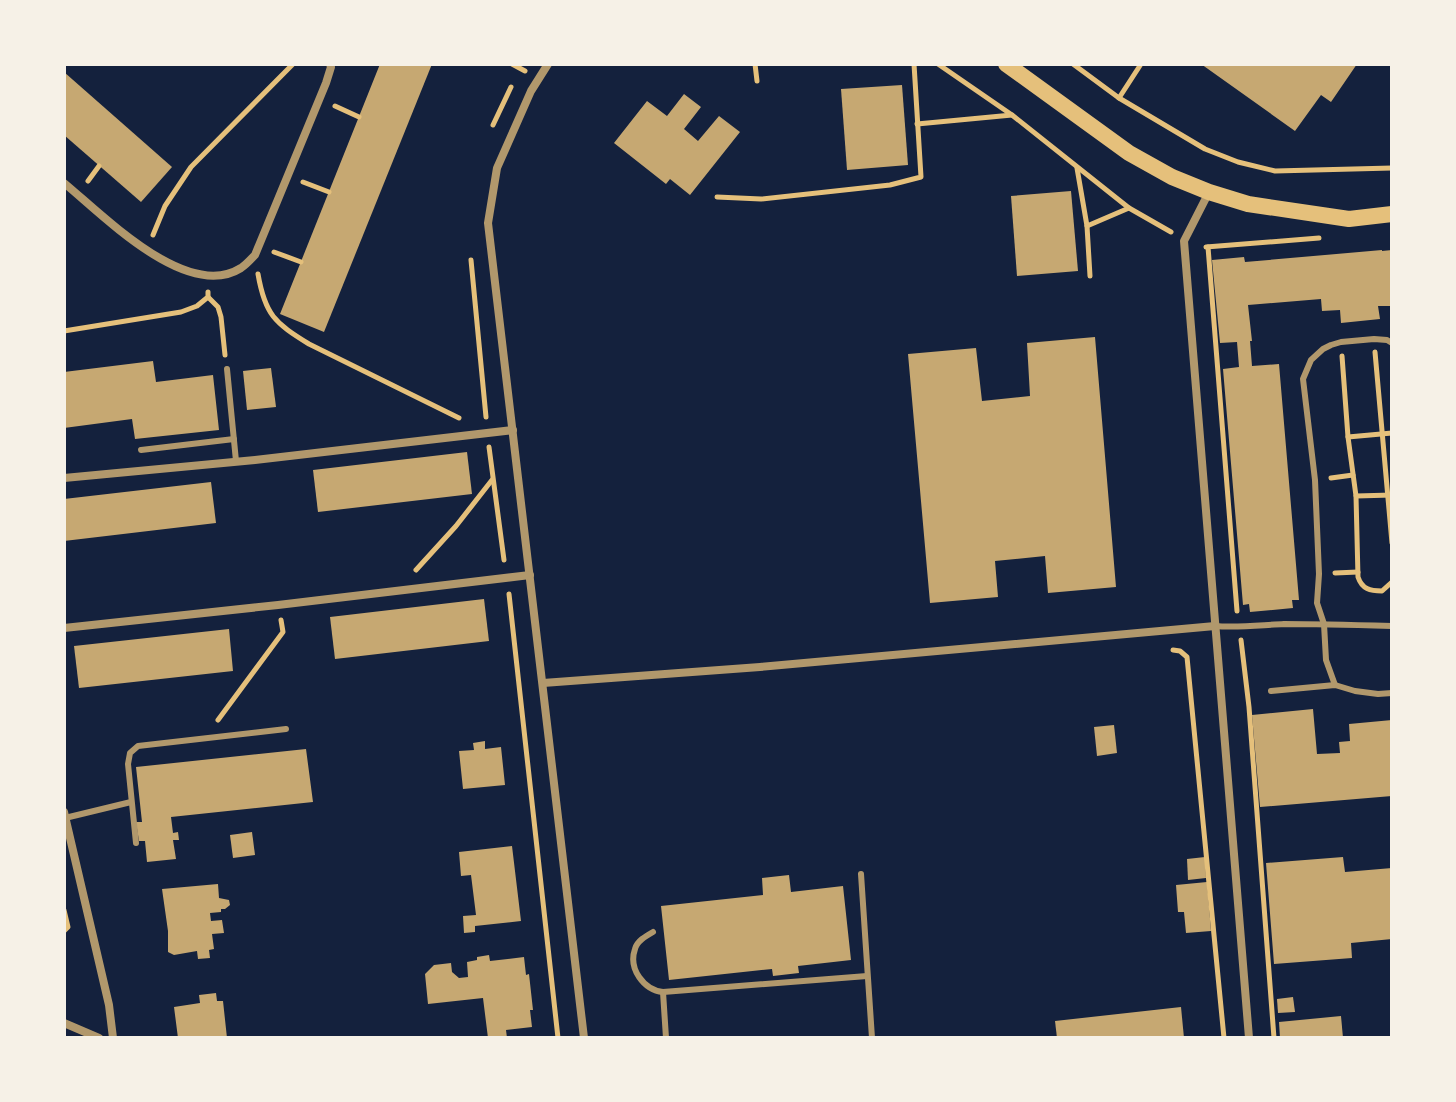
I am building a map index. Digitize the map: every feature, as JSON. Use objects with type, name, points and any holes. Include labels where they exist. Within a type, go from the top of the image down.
[{"type":"main road","points":[[1006,64],[1129,153],[1172,177],[1209,192],[1248,204],[1349,219],[1392,214]]},
{"type":"street","points":[[64,183],[146,251],[183,270],[202,275],[220,275],[239,269],[257,250],[326,83],[330,64]]},
{"type":"street","points":[[548,64],[531,91],[497,168],[488,223],[584,1038]]},
{"type":"street","points":[[1209,192],[1184,241],[1249,1038]]},
{"type":"street","points":[[64,478],[255,460],[513,430]]},
{"type":"street","points":[[64,628],[530,575]]},
{"type":"street","points":[[543,683],[1215,626]]},
{"type":"street","points":[[65,815],[109,1005],[113,1038]]},
{"type":"street","points":[[64,1023],[99,1038]]},
{"type":"lane","points":[[1335,685],[1326,660],[1324,624],[1317,603],[1319,574],[1315,480],[1303,379],[1311,360],[1323,349],[1341,342],[1374,339],[1392,343]]},
{"type":"lane","points":[[227,369],[236,461]]},
{"type":"lane","points":[[141,450],[234,439]]},
{"type":"lane","points":[[1215,626],[1392,626]]},
{"type":"lane","points":[[1271,691],[1335,685],[1367,693],[1392,693]]},
{"type":"lane","points":[[136,843],[128,764],[130,753],[138,746],[286,729]]},
{"type":"lane","points":[[65,815],[131,802]]},
{"type":"lane","points":[[861,874],[872,1038]]},
{"type":"lane","points":[[653,932],[640,940],[634,950],[634,962],[643,982],[653,991],[867,976]]},
{"type":"lane","points":[[663,992],[666,1038]]},
{"type":"path","points":[[146,251],[165,206],[191,167],[293,64]]},
{"type":"path","points":[[512,64],[520,69]]},
{"type":"path","points":[[755,64],[757,81]]},
{"type":"path","points":[[717,197],[761,199],[890,185],[921,177],[914,64]]},
{"type":"path","points":[[938,64],[1012,115],[1129,208],[1184,241],[1208,247],[1330,238]]},
{"type":"path","points":[[1073,64],[1119,98],[1205,149],[1238,162],[1275,171],[1392,168]]},
{"type":"path","points":[[1119,98],[1141,64]]},
{"type":"path","points":[[319,99],[359,117]]},
{"type":"path","points":[[917,124],[1012,115]]},
{"type":"path","points":[[1077,167],[1087,226],[1090,276]]},
{"type":"path","points":[[287,175],[329,192]]},
{"type":"path","points":[[1087,226],[1129,208]]},
{"type":"path","points":[[301,262],[257,250],[260,284],[269,313],[286,330],[488,433],[493,479],[456,526],[394,592]]},
{"type":"path","points":[[64,331],[181,312],[197,306],[208,297],[211,275]]},
{"type":"path","points":[[208,297],[218,307],[221,317],[227,369]]},
{"type":"path","points":[[1374,339],[1392,543]]},
{"type":"path","points":[[1341,342],[1356,496],[1360,584],[1365,589],[1382,591],[1392,582]]},
{"type":"path","points":[[1348,437],[1392,433]]},
{"type":"path","points":[[1356,496],[1389,496]]},
{"type":"path","points":[[206,737],[283,632],[278,605]]},
{"type":"path","points":[[1165,648],[1180,651],[1187,657],[1224,1038]]},
{"type":"path","points":[[518,677],[558,1038]]},
{"type":"path","points":[[64,910],[68,927],[64,931]]},
{"type":"building","points":[[380,64],[432,64],[324,332],[280,314]]},
{"type":"building","points":[[1201,64],[1357,64],[1331,102],[1321,95],[1295,131]]},
{"type":"building","points":[[64,72],[172,167],[141,202],[64,135]]},
{"type":"building","points":[[902,85],[908,165],[847,170],[841,89]]},
{"type":"building","points":[[684,94],[701,107],[684,129],[698,141],[719,116],[740,132],[690,195],[670,179],[666,184],[614,143],[647,101],[667,116]]},
{"type":"building","points":[[1071,191],[1078,271],[1017,276],[1011,196]]},
{"type":"building","points":[[1392,250],[1392,306],[1378,306],[1380,319],[1341,323],[1340,310],[1322,311],[1321,299],[1248,305],[1252,366],[1279,364],[1299,600],[1292,600],[1293,608],[1250,612],[1249,604],[1243,605],[1223,369],[1239,367],[1237,342],[1220,343],[1212,260],[1244,257],[1245,262]]},
{"type":"building","points":[[1095,337],[1116,587],[1048,593],[1045,556],[995,561],[998,597],[930,603],[908,354],[976,348],[982,401],[1030,396],[1027,343]]},
{"type":"building","points":[[153,361],[156,382],[213,375],[219,430],[135,439],[132,419],[64,428],[64,372]]},
{"type":"building","points":[[271,368],[276,407],[247,410],[243,371]]},
{"type":"building","points":[[467,452],[472,494],[318,512],[313,470]]},
{"type":"building","points":[[211,482],[216,523],[64,541],[64,499]]},
{"type":"building","points":[[484,599],[489,641],[335,659],[330,617]]},
{"type":"building","points":[[229,629],[233,671],[79,688],[74,646]]},
{"type":"building","points":[[1313,709],[1317,754],[1340,753],[1339,742],[1350,741],[1349,724],[1392,720],[1392,796],[1260,807],[1252,715]]},
{"type":"building","points":[[1114,725],[1117,753],[1097,756],[1094,727]]},
{"type":"building","points":[[485,741],[485,749],[501,747],[505,785],[463,789],[459,751],[474,750],[473,743]]},
{"type":"building","points":[[306,749],[313,802],[171,817],[173,833],[178,832],[179,840],[173,840],[176,859],[147,862],[145,841],[139,841],[136,822],[142,822],[136,767]]},
{"type":"building","points":[[252,832],[255,855],[233,858],[230,835]]},
{"type":"building","points":[[512,846],[521,921],[475,926],[475,932],[464,933],[463,916],[476,915],[471,875],[461,876],[459,852]]},
{"type":"building","points":[[1205,857],[1206,878],[1188,880],[1187,859]]},
{"type":"building","points":[[1343,857],[1345,872],[1392,868],[1392,939],[1351,943],[1352,958],[1274,964],[1266,863]]},
{"type":"building","points":[[789,875],[791,892],[843,886],[851,960],[798,966],[799,973],[773,976],[772,969],[669,980],[661,906],[763,895],[762,878]]},
{"type":"building","points":[[1207,882],[1211,931],[1186,933],[1184,912],[1178,912],[1176,885]]},
{"type":"building","points":[[218,884],[219,898],[229,900],[230,905],[221,912],[210,913],[211,921],[222,920],[224,933],[212,934],[214,949],[209,950],[210,958],[198,959],[197,951],[174,955],[168,952],[162,889]]},
{"type":"building","points":[[489,955],[490,961],[524,957],[526,975],[529,974],[532,1027],[506,1030],[507,1038],[488,1038],[483,998],[428,1004],[425,974],[434,965],[451,963],[452,972],[459,978],[468,977],[467,962]]},
{"type":"building","points":[[216,993],[217,1001],[223,1001],[227,1038],[178,1038],[174,1007],[200,1003],[199,995]]},
{"type":"building","points":[[1293,997],[1295,1012],[1278,1013],[1277,999]]},
{"type":"building","points":[[1181,1007],[1184,1038],[1057,1038],[1055,1021]]},
{"type":"building","points":[[1341,1016],[1343,1038],[1280,1038],[1279,1022]]}]
